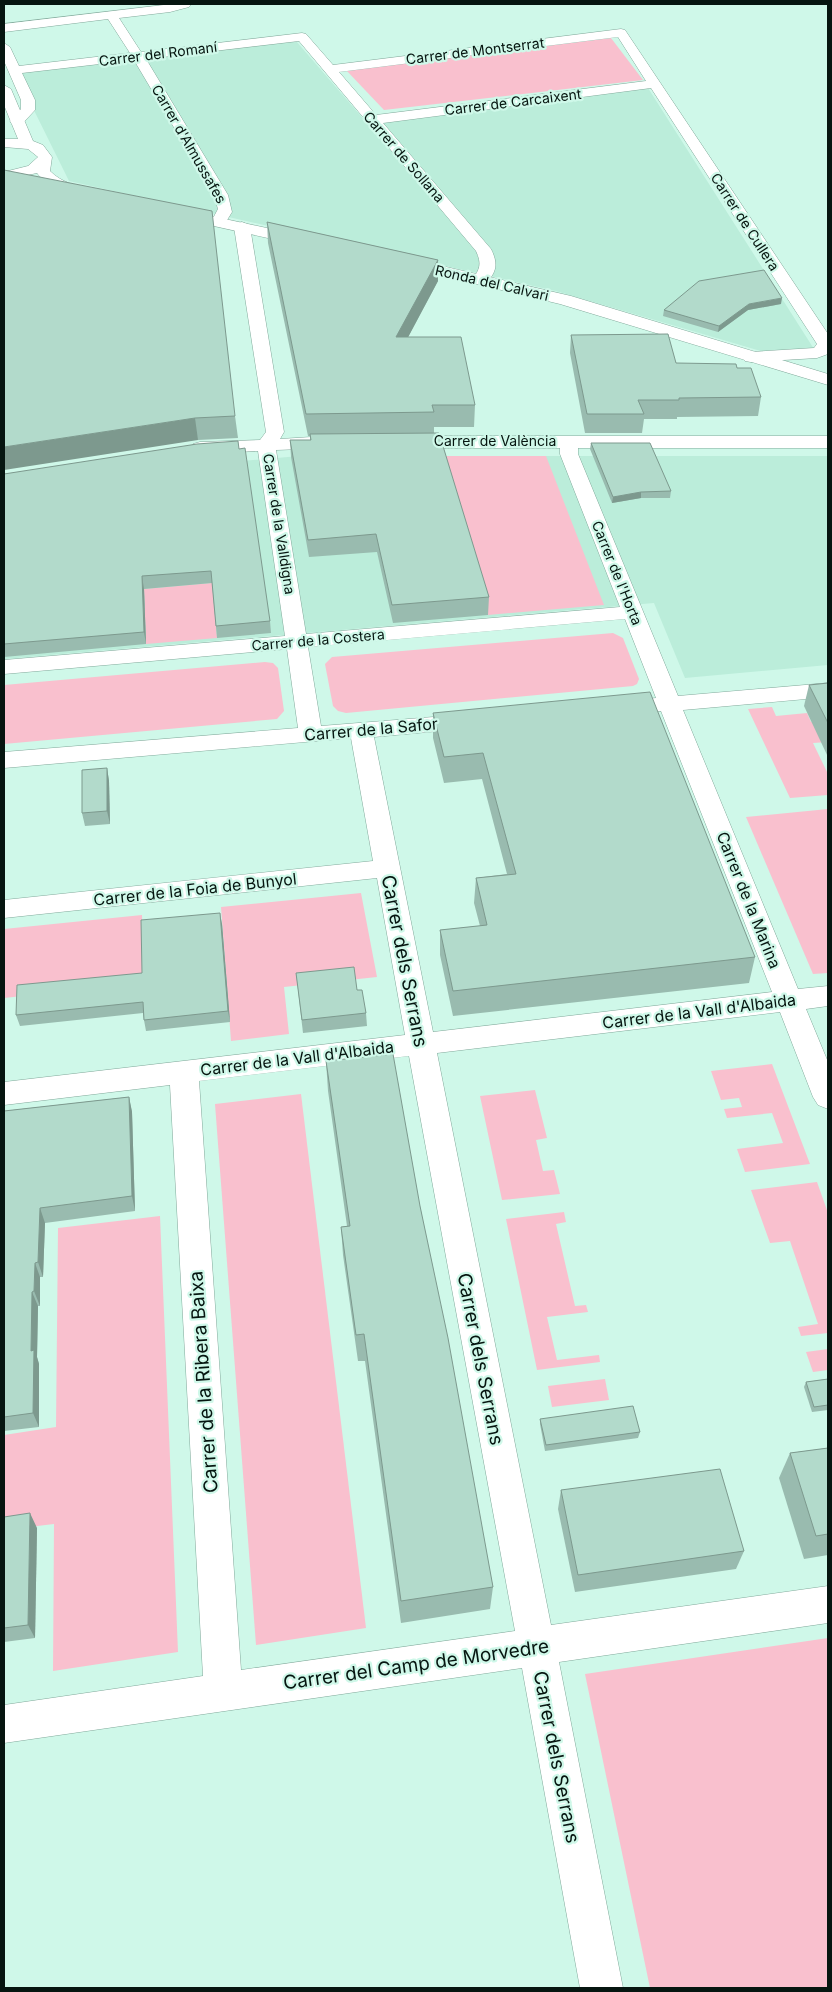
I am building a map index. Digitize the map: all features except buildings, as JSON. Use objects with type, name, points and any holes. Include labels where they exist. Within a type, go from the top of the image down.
[{"type":"street","points":[[4,24],[101,12],[181,5]]},
{"type":"street","points":[[4,28],[101,12]]},
{"type":"street","name":"Carrer d'Almussafes","points":[[101,12],[138,56],[221,195],[226,210],[224,217],[219,222]]},
{"type":"street","name":"Carrer de Montserrat","points":[[329,69],[621,33]]},
{"type":"street","name":"Carrer de Cullera","points":[[621,33],[826,344],[826,347],[820,352],[818,360],[752,357]]},
{"type":"street","name":"Carrer del Romaní","points":[[14,70],[302,37]]},
{"type":"street","name":"Carrer de Sollana","points":[[302,37],[483,249],[490,261],[490,267],[487,274],[480,280]]},
{"type":"street","points":[[4,47],[28,100],[28,110],[17,121]]},
{"type":"street","name":"Carrer de Carcaixent","points":[[373,120],[654,84]]},
{"type":"street","points":[[4,89],[26,145]]},
{"type":"street","points":[[4,143],[26,145],[44,153],[44,172],[53,182],[99,198],[35,187],[4,178]]},
{"type":"street","points":[[4,178],[33,170],[44,161]]},
{"type":"street","points":[[162,211],[318,243]]},
{"type":"street","name":"Carrer de la Valldigna","points":[[242,227],[275,432],[266,444],[311,734]]},
{"type":"street","name":"Ronda del Calvari","points":[[384,258],[565,300],[805,373]]},
{"type":"street","points":[[805,373],[828,380]]},
{"type":"street","points":[[805,373],[828,386]]},
{"type":"street","name":"Carrer de València","points":[[808,441],[828,437]]},
{"type":"street","name":"Carrer de l'Horta","points":[[569,441],[569,454],[669,704]]},
{"type":"street","points":[[178,451],[266,444],[343,442]]},
{"type":"street","name":"Carrer de València","points":[[392,442],[828,442]]},
{"type":"street","name":"Carrer de la Costera","points":[[4,668],[632,612]]},
{"type":"street","points":[[601,710],[828,690]]},
{"type":"street","name":"Carrer de la Marina","points":[[669,704],[828,1097]]},
{"type":"street","name":"Carrer de la Safor","points":[[4,760],[495,718]]},
{"type":"street","name":"Carrer dels Serrans","points":[[361,730],[602,1988]]},
{"type":"street","name":"Carrer de la Foia de Bunyol","points":[[4,909],[387,868]]},
{"type":"street","name":"Carrer de la Vall d'Albaida","points":[[4,1093],[828,996]]},
{"type":"street","name":"Carrer de la Ribera Baixa","points":[[184,1071],[223,1693]]},
{"type":"street","name":"Carrer del Camp de Morvedre","points":[[4,1724],[828,1604]]},
{"type":"shaded area","points":[[611,38],[643,80],[384,110],[346,70]]},
{"type":"shaded area","points":[[296,41],[367,123],[648,88],[814,349],[764,352],[556,291],[69,181],[15,72]]},
{"type":"shaded area","points":[[299,456],[828,456],[828,665],[685,678],[654,603],[4,659],[4,493],[195,465]]},
{"type":"shaded area","points":[[441,456],[546,456],[604,605],[488,615]]},
{"type":"shaded area","points":[[212,583],[217,638],[146,644],[144,589]]},
{"type":"shaded area","points":[[613,633],[623,638],[639,679],[637,684],[633,686],[346,713],[338,711],[333,706],[325,664],[332,657]]},
{"type":"shaded area","points":[[265,662],[273,663],[278,668],[284,711],[277,719],[4,744],[4,685]]},
{"type":"shaded area","points":[[772,707],[776,716],[807,713],[811,722],[825,720],[828,742],[813,743],[828,774],[828,795],[790,798],[748,709]]},
{"type":"shaded area","points":[[828,809],[828,973],[813,974],[746,817]]},
{"type":"shaded area","points":[[361,893],[377,977],[284,987],[289,1034],[231,1041],[221,907]]},
{"type":"shaded area","points":[[142,915],[144,983],[4,998],[4,929]]},
{"type":"shaded area","points":[[772,1064],[810,1164],[745,1172],[737,1149],[783,1143],[772,1113],[727,1118],[724,1109],[742,1107],[739,1098],[721,1100],[711,1071]]},
{"type":"shaded area","points":[[535,1090],[547,1138],[536,1140],[543,1171],[554,1170],[560,1194],[502,1200],[480,1096]]},
{"type":"shaded area","points":[[301,1094],[366,1628],[256,1645],[215,1104]]},
{"type":"shaded area","points":[[817,1182],[828,1213],[828,1333],[801,1336],[798,1327],[818,1324],[790,1241],[770,1243],[751,1190]]},
{"type":"shaded area","points":[[564,1212],[566,1222],[556,1224],[575,1306],[586,1305],[588,1312],[547,1317],[557,1360],[599,1355],[600,1362],[537,1370],[506,1219]]},
{"type":"shaded area","points":[[160,1216],[178,1652],[53,1671],[54,1524],[4,1530],[4,1435],[56,1427],[58,1228]]},
{"type":"shaded area","points":[[828,1349],[828,1370],[813,1372],[806,1352]]},
{"type":"shaded area","points":[[605,1379],[609,1400],[552,1407],[548,1386]]},
{"type":"shaded area","points":[[828,1638],[828,1988],[650,1988],[585,1674]]}]
